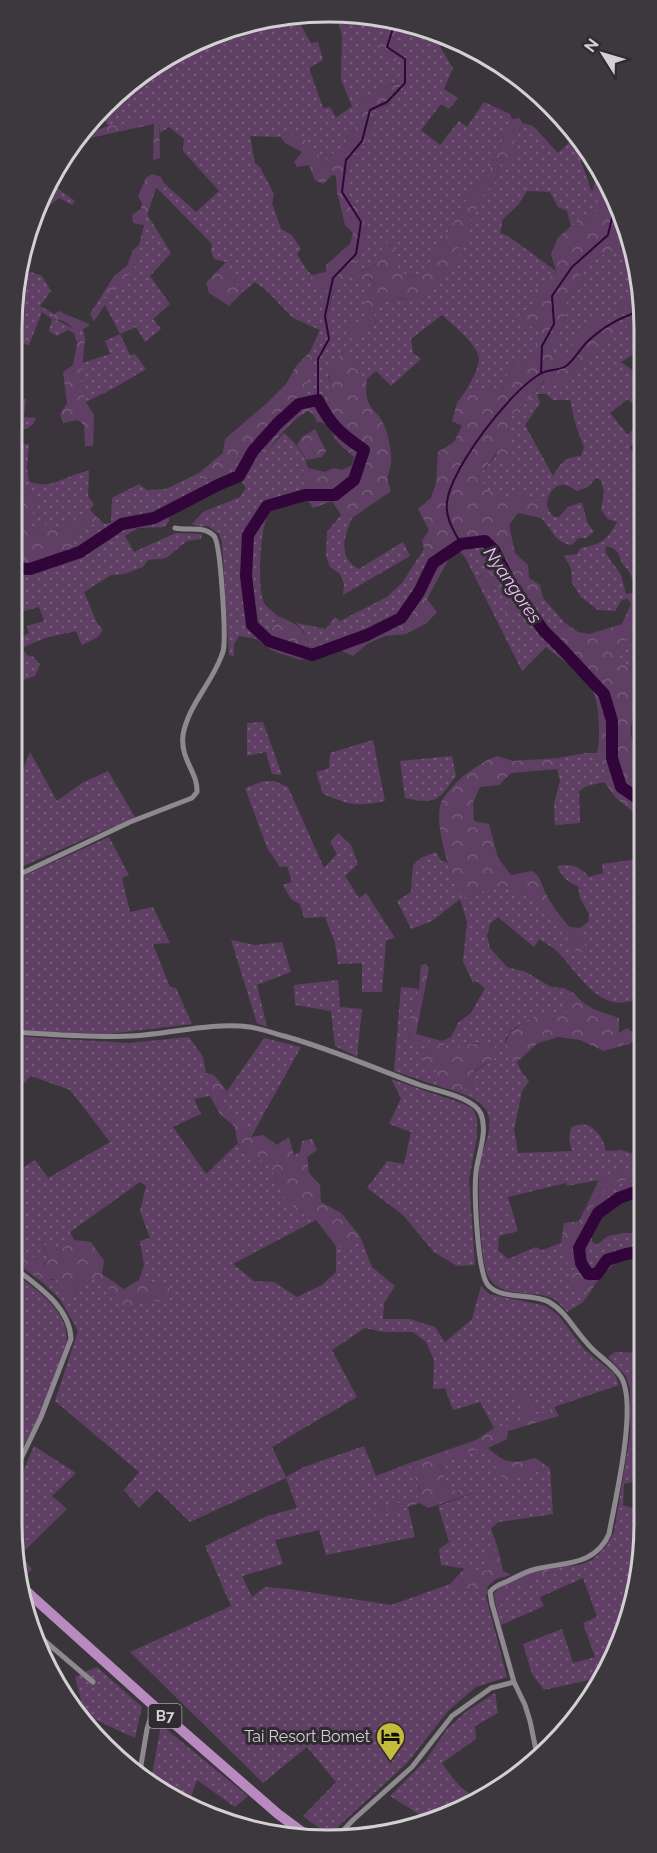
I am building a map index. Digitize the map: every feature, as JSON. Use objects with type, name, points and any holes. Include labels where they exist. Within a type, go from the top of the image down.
[{"type":"highway","name":"B7","points":[[31,1596],[278,1814],[298,1829]]},
{"type":"street","points":[[23,873],[130,822],[192,798],[197,792],[197,786],[185,759],[183,736],[191,711],[218,665],[224,648],[220,561],[216,538],[211,534],[203,530],[175,528]]},
{"type":"street","points":[[23,1033],[112,1037],[208,1027],[248,1027],[342,1054],[420,1085],[466,1100],[478,1107],[483,1128],[476,1172],[476,1197],[480,1258],[486,1284],[494,1290],[540,1299],[554,1306],[569,1320],[588,1345],[621,1376],[626,1400],[627,1430],[609,1534],[606,1540],[597,1550],[580,1561],[534,1569],[496,1585],[490,1592],[514,1682],[530,1721],[536,1750]]},
{"type":"street","points":[[23,1275],[54,1300],[70,1330],[70,1339],[41,1418],[23,1456]]},
{"type":"street","points":[[46,1642],[93,1682]]},
{"type":"street","points":[[344,1830],[412,1767],[452,1716],[490,1688],[514,1682]]},
{"type":"street","points":[[141,1766],[147,1729],[154,1706]]},
{"type":"green space","points":[[338,22],[387,28],[377,47],[396,62],[400,52],[394,43],[396,30],[442,45],[440,47],[453,68],[444,89],[458,98],[449,109],[441,104],[421,130],[440,145],[459,121],[467,127],[484,102],[510,114],[512,119],[488,172],[471,192],[424,273],[411,277],[401,272],[384,245],[377,263],[359,271],[356,263],[365,238],[366,227],[363,216],[350,198],[346,187],[348,169],[367,139],[373,111],[389,104],[399,83],[385,87],[372,98],[361,96],[357,102],[363,121],[351,131],[342,151],[334,153],[324,162],[307,152],[287,133],[281,137],[250,136],[255,163],[260,167],[274,194],[272,203],[281,229],[292,235],[301,249],[297,254],[312,275],[309,281],[328,285],[323,318],[328,316],[333,295],[344,278],[365,277],[375,283],[363,306],[366,318],[362,329],[376,324],[374,308],[387,299],[394,302],[396,299],[418,298],[468,234],[472,215],[479,206],[482,196],[495,182],[499,165],[513,145],[522,123],[533,126],[558,153],[570,141],[577,150],[592,192],[600,204],[590,217],[582,216],[571,226],[567,211],[558,207],[550,192],[527,191],[518,205],[503,219],[500,233],[508,236],[556,271],[534,290],[534,305],[520,314],[519,322],[541,325],[539,335],[528,362],[514,363],[509,369],[502,391],[467,389],[478,366],[478,353],[464,335],[442,315],[411,339],[413,353],[421,359],[391,386],[376,371],[367,379],[359,375],[360,367],[351,356],[342,354],[328,376],[332,390],[323,399],[308,395],[306,380],[314,365],[310,352],[320,330],[293,318],[255,282],[243,292],[231,278],[226,262],[214,259],[211,251],[212,244],[156,187],[164,183],[196,212],[219,191],[183,151],[184,139],[169,127],[160,133],[159,119],[108,126],[104,120],[127,98],[176,63],[211,46],[269,28],[300,24],[311,43],[318,42],[323,60],[309,68],[323,108],[330,107],[336,118],[352,106],[341,80],[342,35]]},
{"type":"green space","points":[[387,28],[396,30],[394,43],[400,52],[396,62],[377,47]]},
{"type":"green space","points":[[400,70],[408,72],[405,87],[398,97],[373,111],[369,134],[348,169],[346,187],[350,198],[363,216],[366,227],[364,243],[356,263],[359,271],[374,266],[384,244],[389,242],[397,248],[399,269],[411,277],[424,273],[471,192],[488,172],[512,119],[520,118],[522,123],[513,145],[517,155],[513,163],[499,165],[495,182],[482,196],[479,206],[472,215],[468,234],[458,246],[460,254],[436,286],[430,292],[416,298],[396,299],[394,302],[387,299],[374,308],[376,324],[362,329],[352,339],[346,334],[352,324],[366,318],[363,306],[375,283],[370,278],[358,281],[353,275],[346,279],[334,291],[328,316],[323,319],[328,285],[323,287],[309,281],[312,275],[326,272],[326,265],[350,244],[353,233],[345,225],[337,192],[336,176],[332,175],[323,184],[315,180],[309,165],[297,167],[294,162],[302,152],[285,143],[281,137],[287,133],[308,141],[307,152],[316,152],[324,162],[334,153],[342,151],[351,131],[363,121],[357,102],[361,96],[372,98],[385,87],[399,83]]},
{"type":"green space","points":[[159,118],[160,158],[153,160],[154,124],[89,138],[95,131],[108,126]]},
{"type":"green space","points":[[152,174],[161,177],[164,183],[156,188],[144,225],[133,223],[132,215],[141,209],[142,203],[138,196],[146,178]]},
{"type":"green space","points":[[596,179],[618,230],[622,241],[620,249],[593,258],[581,267],[578,289],[567,297],[564,323],[551,348],[553,357],[565,356],[590,321],[606,319],[616,327],[615,337],[599,341],[581,366],[572,373],[571,384],[544,381],[526,403],[510,416],[507,443],[516,460],[510,464],[496,454],[479,475],[486,489],[509,501],[517,494],[547,504],[549,511],[541,518],[518,513],[509,525],[515,553],[528,565],[529,578],[540,585],[543,598],[507,617],[503,608],[513,597],[505,588],[488,587],[479,578],[491,570],[494,559],[478,546],[459,551],[448,560],[427,599],[437,612],[427,623],[406,634],[385,636],[367,644],[353,656],[340,650],[336,643],[343,637],[355,635],[386,618],[406,617],[425,586],[436,553],[424,549],[422,541],[429,530],[418,509],[431,498],[436,483],[438,452],[454,442],[462,426],[452,421],[457,403],[467,389],[502,391],[509,369],[514,363],[528,362],[541,326],[531,327],[518,322],[520,314],[534,305],[534,290],[556,271],[551,254],[558,238],[582,216],[590,217],[599,208],[600,204],[592,192]]},
{"type":"green space","points":[[57,188],[75,201],[72,205],[59,198],[48,207]]},
{"type":"green space","points":[[147,214],[171,253],[150,276],[170,304],[153,319],[161,329],[145,342],[136,327],[120,334],[105,305],[94,321],[90,314],[102,295],[105,297],[137,264]]},
{"type":"green space","points":[[139,245],[137,264],[115,291],[105,297],[102,295],[114,276],[127,266],[133,250]]},
{"type":"green space","points":[[620,249],[625,252],[633,298],[617,304],[618,312],[628,320],[626,336],[634,332],[634,354],[621,362],[634,371],[634,405],[628,399],[610,413],[628,435],[634,428],[634,443],[630,447],[634,456],[634,584],[618,553],[606,546],[605,552],[621,575],[626,594],[634,592],[634,605],[627,598],[621,601],[615,611],[598,610],[581,597],[572,583],[571,568],[564,556],[577,554],[581,548],[603,541],[617,522],[608,519],[601,510],[604,492],[601,480],[596,478],[588,487],[577,491],[566,485],[557,486],[550,493],[547,504],[517,494],[509,501],[486,490],[479,475],[507,443],[510,416],[526,403],[545,381],[572,373],[581,366],[599,341],[591,321],[565,357],[553,357],[551,348],[564,323],[567,297],[578,289],[581,267],[593,258]],"holes":[[[537,394],[546,394],[553,400],[570,400],[584,447],[581,456],[564,461],[553,476],[525,425],[540,403]]]},
{"type":"green space","points":[[226,262],[231,278],[243,292],[229,306],[209,293],[206,283]]},
{"type":"green space","points":[[31,272],[42,276],[51,291],[40,306],[54,314],[52,319],[42,312],[29,345],[23,344],[23,308],[27,274]]},
{"type":"green space","points":[[633,298],[634,332],[626,336],[628,320],[618,312],[617,304]]},
{"type":"green space","points":[[59,311],[90,325],[78,330],[63,321],[52,319]]},
{"type":"green space","points":[[52,319],[74,329],[83,330],[85,338],[77,343],[74,333],[68,330],[57,336],[49,331]]},
{"type":"green space","points":[[120,334],[130,355],[135,354],[146,369],[86,402],[81,381],[82,363],[110,354],[105,341]]},
{"type":"green space","points":[[85,338],[81,381],[86,402],[94,415],[93,446],[85,446],[84,425],[78,420],[63,423],[60,414],[67,403],[63,372],[73,365],[77,343]]},
{"type":"green space","points":[[310,352],[314,365],[307,380],[308,395],[323,399],[332,390],[329,379],[331,366],[342,354],[351,355],[360,367],[360,375],[367,379],[366,390],[369,404],[386,430],[391,452],[388,479],[391,491],[352,518],[341,515],[332,501],[313,508],[306,497],[302,472],[308,468],[325,472],[333,468],[342,470],[352,465],[354,457],[338,442],[325,423],[317,422],[314,415],[308,411],[283,431],[264,457],[235,460],[213,480],[204,479],[199,473],[223,453],[225,439],[286,384],[296,366]]},
{"type":"green space","points":[[23,398],[26,399],[24,417],[36,418],[27,429],[23,429]]},
{"type":"green space","points":[[315,429],[326,451],[322,457],[306,460],[297,445],[302,437]]},
{"type":"green space","points":[[284,433],[299,449],[308,468],[302,472],[306,497],[275,508],[265,522],[261,545],[262,596],[265,605],[278,616],[269,636],[271,650],[257,639],[239,636],[234,644],[234,656],[229,655],[222,542],[219,534],[208,526],[200,527],[192,524],[203,512],[240,497],[246,488],[241,480],[169,514],[169,521],[164,527],[138,528],[125,536],[134,552],[176,533],[202,534],[201,539],[187,541],[166,558],[148,560],[143,567],[124,574],[111,575],[84,592],[97,623],[103,630],[98,637],[82,645],[76,631],[45,638],[23,648],[23,636],[29,633],[27,626],[44,621],[39,607],[23,611],[23,571],[41,569],[65,549],[83,526],[95,524],[97,517],[104,524],[111,523],[112,498],[139,484],[147,490],[166,489],[199,473],[204,479],[213,480],[235,460],[264,457]]},
{"type":"green space","points":[[23,444],[29,444],[27,468],[29,481],[37,484],[52,483],[89,471],[88,496],[94,504],[90,510],[58,531],[43,524],[34,530],[29,519],[37,506],[31,492],[23,487]]},
{"type":"green space","points":[[23,487],[31,492],[37,506],[29,519],[34,530],[43,524],[58,531],[90,510],[97,517],[95,524],[83,526],[73,536],[75,546],[65,549],[66,561],[41,569],[23,571]]},
{"type":"green space","points":[[582,502],[587,522],[594,532],[586,538],[578,538],[572,545],[566,544],[541,518],[549,511],[554,517],[559,517],[568,507]]},
{"type":"green space","points":[[341,515],[352,518],[344,546],[348,559],[359,569],[403,542],[410,556],[343,595],[344,584],[340,574],[330,567],[326,555],[327,532]]},
{"type":"green space","points":[[478,546],[494,559],[491,570],[479,577],[488,587],[505,588],[521,607],[543,598],[565,623],[556,628],[560,641],[556,655],[546,647],[522,671],[465,557],[459,551]]},
{"type":"green space","points":[[424,549],[436,552],[432,569],[425,586],[406,617],[386,618],[355,635],[343,637],[336,643],[340,650],[328,656],[324,645],[309,645],[304,632],[296,623],[326,629],[335,617],[340,621],[387,597],[402,583]]},
{"type":"green space","points":[[631,604],[634,605],[634,632],[615,651],[627,667],[634,668],[634,717],[631,733],[634,745],[634,816],[632,811],[616,798],[604,782],[606,766],[596,758],[599,729],[598,711],[593,691],[583,676],[556,655],[560,641],[556,628],[565,623],[578,632],[590,634],[622,624]]},
{"type":"green space","points":[[278,616],[298,626],[309,645],[324,645],[328,656],[300,660],[271,650],[269,636]]},
{"type":"green space","points":[[634,632],[634,668],[627,667],[615,651]]},
{"type":"green space","points":[[23,649],[27,655],[34,657],[40,665],[35,676],[23,680]]},
{"type":"green space","points":[[263,722],[282,775],[272,774],[266,752],[247,756],[247,723]]},
{"type":"green space","points":[[373,740],[385,801],[353,804],[323,794],[316,772],[329,768],[330,753]]},
{"type":"green space","points":[[30,752],[57,801],[82,783],[108,771],[135,817],[23,866],[23,769]]},
{"type":"green space","points":[[597,753],[596,758],[606,766],[604,782],[587,786],[579,791],[580,823],[555,825],[554,804],[560,781],[557,769],[558,758]]},
{"type":"green space","points":[[452,756],[456,776],[441,795],[436,799],[424,801],[405,798],[400,761]]},
{"type":"green space","points":[[497,756],[513,761],[558,758],[557,769],[511,773],[499,785],[480,787],[473,802],[474,821],[489,824],[498,858],[511,875],[532,871],[537,875],[554,908],[585,943],[585,951],[578,954],[545,912],[524,894],[513,889],[492,888],[460,899],[441,837],[439,813],[441,803],[462,777]]},
{"type":"green space","points":[[264,781],[274,781],[288,787],[324,868],[337,854],[330,842],[338,833],[351,845],[358,864],[345,876],[359,898],[366,893],[395,938],[386,940],[382,992],[362,992],[362,963],[338,964],[335,943],[325,917],[304,918],[300,904],[291,899],[283,885],[292,882],[287,866],[280,867],[267,848],[245,788]]},
{"type":"green space","points":[[109,837],[129,875],[122,878],[130,912],[153,907],[170,943],[153,944],[170,987],[176,988],[192,1024],[108,1034],[23,1030],[23,876]]},
{"type":"green space","points":[[436,852],[441,861],[447,862],[460,899],[432,921],[411,929],[397,901],[411,892],[413,865],[421,858]]},
{"type":"green space","points":[[634,860],[634,1000],[620,1003],[605,999],[583,981],[554,948],[539,939],[534,947],[498,917],[490,924],[487,936],[490,948],[507,967],[526,972],[551,987],[564,988],[575,994],[566,999],[567,1014],[529,1021],[512,1030],[507,1037],[505,1046],[509,1059],[517,1062],[529,1081],[522,1091],[514,1130],[518,1153],[572,1151],[569,1139],[571,1128],[584,1125],[594,1129],[602,1139],[606,1151],[621,1150],[634,1154],[630,1162],[630,1171],[615,1172],[599,1180],[567,1186],[566,1183],[508,1197],[518,1231],[499,1236],[498,1250],[508,1259],[536,1247],[542,1250],[561,1243],[566,1253],[566,1265],[574,1268],[574,1286],[589,1294],[582,1303],[567,1312],[556,1300],[545,1296],[501,1289],[494,1284],[485,1268],[480,1220],[479,1171],[490,1123],[487,1112],[481,1104],[458,1092],[472,1086],[474,1072],[495,1058],[495,1045],[474,1043],[449,1054],[442,1041],[451,1037],[458,1023],[471,1013],[485,988],[476,981],[473,983],[463,961],[467,922],[460,899],[496,887],[512,889],[523,894],[545,912],[578,954],[585,943],[569,927],[580,928],[588,922],[589,914],[580,898],[578,886],[565,879],[557,866],[575,867],[589,877],[603,873],[602,864]]},
{"type":"green space","points":[[231,940],[255,945],[282,942],[291,972],[257,985],[267,1027],[257,1023]]},
{"type":"green space","points":[[426,964],[429,968],[416,1034],[442,1041],[449,1053],[465,1045],[495,1045],[495,1058],[474,1071],[472,1086],[458,1092],[441,1087],[435,1068],[425,1068],[423,1058],[432,1040],[418,1042],[409,1039],[407,1027],[419,989],[421,965]]},
{"type":"green space","points":[[338,980],[340,1007],[362,1009],[357,1057],[335,1046],[331,1011],[295,1005],[294,985]]},
{"type":"green space","points":[[401,987],[419,989],[407,1027],[409,1039],[418,1042],[433,1039],[423,1058],[425,1068],[435,1068],[441,1087],[394,1071]]},
{"type":"green space","points":[[575,994],[589,1007],[619,1018],[619,1033],[627,1028],[634,1033],[621,1046],[604,1051],[580,1040],[558,1037],[538,1043],[517,1062],[509,1060],[505,1045],[509,1033],[525,1021],[546,1012],[567,1014],[566,999]]},
{"type":"green space","points":[[634,1029],[634,1039],[630,1044],[621,1046]]},
{"type":"green space","points":[[23,1037],[129,1043],[189,1037],[203,1057],[206,1073],[212,1085],[210,1096],[194,1099],[201,1114],[173,1127],[206,1174],[237,1144],[244,1153],[269,1164],[283,1195],[296,1210],[316,1220],[233,1264],[254,1281],[274,1282],[297,1297],[322,1285],[336,1272],[336,1246],[348,1250],[360,1236],[372,1267],[395,1286],[384,1303],[383,1319],[409,1319],[435,1327],[445,1342],[472,1319],[481,1286],[489,1294],[546,1306],[558,1315],[585,1350],[614,1373],[619,1385],[536,1415],[523,1392],[517,1395],[527,1420],[494,1428],[480,1402],[453,1410],[445,1388],[433,1389],[434,1360],[426,1342],[413,1332],[383,1332],[365,1328],[332,1350],[357,1397],[272,1447],[286,1477],[304,1467],[364,1446],[376,1476],[410,1463],[420,1492],[417,1499],[379,1508],[378,1515],[408,1507],[415,1537],[326,1555],[319,1530],[275,1540],[283,1564],[242,1576],[252,1597],[265,1587],[391,1605],[450,1584],[458,1591],[473,1589],[486,1597],[507,1677],[476,1687],[448,1711],[408,1762],[334,1830],[322,1830],[303,1816],[336,1782],[307,1747],[263,1783],[130,1652],[231,1606],[205,1546],[267,1516],[297,1508],[286,1478],[190,1522],[157,1490],[139,1508],[124,1490],[139,1472],[55,1401],[78,1331],[60,1299],[42,1282],[58,1280],[76,1296],[78,1283],[97,1277],[132,1307],[142,1300],[165,1302],[167,1286],[139,1280],[144,1265],[140,1241],[150,1238],[140,1211],[146,1186],[140,1182],[70,1232],[74,1240],[59,1250],[42,1245],[49,1259],[42,1265],[23,1249],[23,1168],[35,1160],[48,1178],[110,1142],[70,1090],[31,1076],[23,1084]]},
{"type":"green space","points":[[264,1038],[301,1047],[251,1137],[229,1116],[221,1100]]},
{"type":"green space","points":[[206,1073],[214,1075],[227,1091],[221,1100],[229,1116],[251,1137],[263,1135],[277,1145],[289,1137],[294,1155],[300,1152],[302,1141],[312,1139],[317,1150],[307,1157],[309,1173],[320,1185],[321,1202],[341,1213],[360,1236],[348,1250],[336,1246],[316,1220],[296,1210],[283,1195],[269,1164],[248,1155],[241,1149],[235,1127],[220,1114],[210,1096],[212,1085]]},
{"type":"green space","points":[[391,1079],[473,1109],[477,1119],[477,1136],[469,1180],[475,1265],[457,1266],[434,1252],[403,1215],[367,1188],[387,1161],[404,1164],[411,1132],[389,1124],[401,1098]]},
{"type":"green space","points":[[634,1154],[634,1178],[612,1184],[603,1192],[588,1218],[593,1228],[591,1235],[577,1236],[574,1259],[580,1273],[597,1281],[589,1294],[574,1286],[570,1276],[574,1268],[566,1265],[566,1253],[561,1243],[564,1223],[579,1221],[599,1180],[615,1172],[630,1171],[630,1162]]},
{"type":"green space","points":[[634,1178],[634,1197],[615,1206],[593,1228],[588,1218],[596,1202],[607,1188],[618,1182]]},
{"type":"green space","points":[[634,1233],[634,1257],[618,1262],[597,1281],[580,1273],[574,1260],[577,1236],[591,1235],[592,1242],[597,1245],[608,1236]]},
{"type":"green space","points":[[74,1240],[91,1242],[104,1261],[102,1274],[124,1289],[139,1280],[167,1286],[174,1294],[165,1302],[142,1300],[132,1307],[120,1307],[113,1293],[97,1278],[78,1283],[76,1296],[63,1295],[62,1282],[53,1279],[42,1282],[23,1268],[23,1249],[43,1265],[49,1259],[42,1244],[59,1250]]},
{"type":"green space","points":[[23,1280],[51,1303],[57,1311],[66,1330],[67,1341],[41,1415],[24,1445]]},
{"type":"green space","points":[[615,1352],[634,1353],[634,1482],[624,1484],[623,1505],[634,1509],[634,1545],[629,1584],[611,1642],[593,1679],[544,1690],[532,1674],[523,1644],[562,1629],[573,1663],[595,1657],[583,1623],[597,1617],[583,1578],[540,1597],[544,1606],[501,1625],[496,1607],[503,1603],[508,1590],[536,1579],[552,1568],[579,1565],[592,1560],[604,1549],[614,1532],[630,1435],[630,1388],[626,1376],[608,1357]]},
{"type":"green space","points":[[523,1391],[536,1415],[554,1407],[559,1416],[508,1431],[507,1439],[488,1448],[505,1460],[515,1462],[535,1458],[550,1468],[505,1482],[483,1447],[439,1463],[449,1490],[476,1492],[428,1508],[420,1503],[378,1516],[379,1508],[417,1499],[420,1491],[410,1463],[476,1440],[494,1428],[526,1420],[517,1395]]},
{"type":"green space","points":[[34,1446],[76,1473],[52,1496],[67,1509],[24,1551],[23,1545],[23,1472]]},
{"type":"green space","points":[[483,1447],[505,1481],[550,1468],[553,1514],[499,1522],[491,1528],[498,1549],[488,1556],[488,1572],[441,1565],[439,1549],[449,1542],[438,1506],[474,1493],[449,1490],[439,1462]]},
{"type":"green space","points":[[498,1549],[503,1571],[511,1575],[496,1579],[488,1586],[486,1597],[473,1589],[458,1591],[450,1584],[465,1568],[488,1571],[488,1556]]},
{"type":"green space","points":[[25,1560],[32,1569],[27,1575]]},
{"type":"green space","points":[[552,1568],[536,1579],[508,1590],[503,1603],[496,1607],[494,1594],[504,1584],[528,1574]]},
{"type":"green space","points":[[97,1667],[142,1707],[135,1738],[92,1718],[83,1707],[75,1677]]},
{"type":"green space","points":[[495,1693],[498,1713],[475,1726],[476,1739],[442,1763],[455,1781],[473,1795],[421,1816],[390,1796],[426,1760],[447,1729],[467,1711]]},
{"type":"green space","points":[[161,1725],[248,1796],[235,1807],[197,1780],[191,1798],[152,1774]]},
{"type":"waterway","points":[[318,400],[318,359],[329,339],[325,316],[333,278],[356,254],[361,222],[342,192],[346,160],[362,141],[370,110],[387,102],[405,83],[405,59],[387,47],[393,29]]},
{"type":"waterway","points":[[541,373],[542,346],[554,324],[552,296],[572,267],[608,235],[613,215]]},
{"type":"waterway","points":[[461,544],[449,519],[447,508],[451,487],[470,451],[498,413],[513,396],[543,372],[566,366],[600,331],[634,313]]},
{"type":"waterway","name":"Nyangores","points":[[23,569],[30,569],[80,552],[122,524],[154,518],[239,476],[253,451],[278,423],[299,404],[318,400],[337,429],[364,450],[354,480],[335,495],[305,495],[267,506],[248,535],[246,576],[252,625],[269,641],[312,655],[367,635],[401,618],[419,592],[433,563],[461,544],[485,541],[494,550],[514,590],[544,631],[604,694],[612,721],[612,758],[621,787],[634,796]]},
{"type":"waterway","name":"Nyangores","points":[[634,1193],[619,1198],[598,1213],[579,1248],[581,1263],[588,1274],[597,1274],[607,1260],[634,1253]]},
{"type":"place","name":"Tai Resort Bomet","points":[[391,1762]]}]
